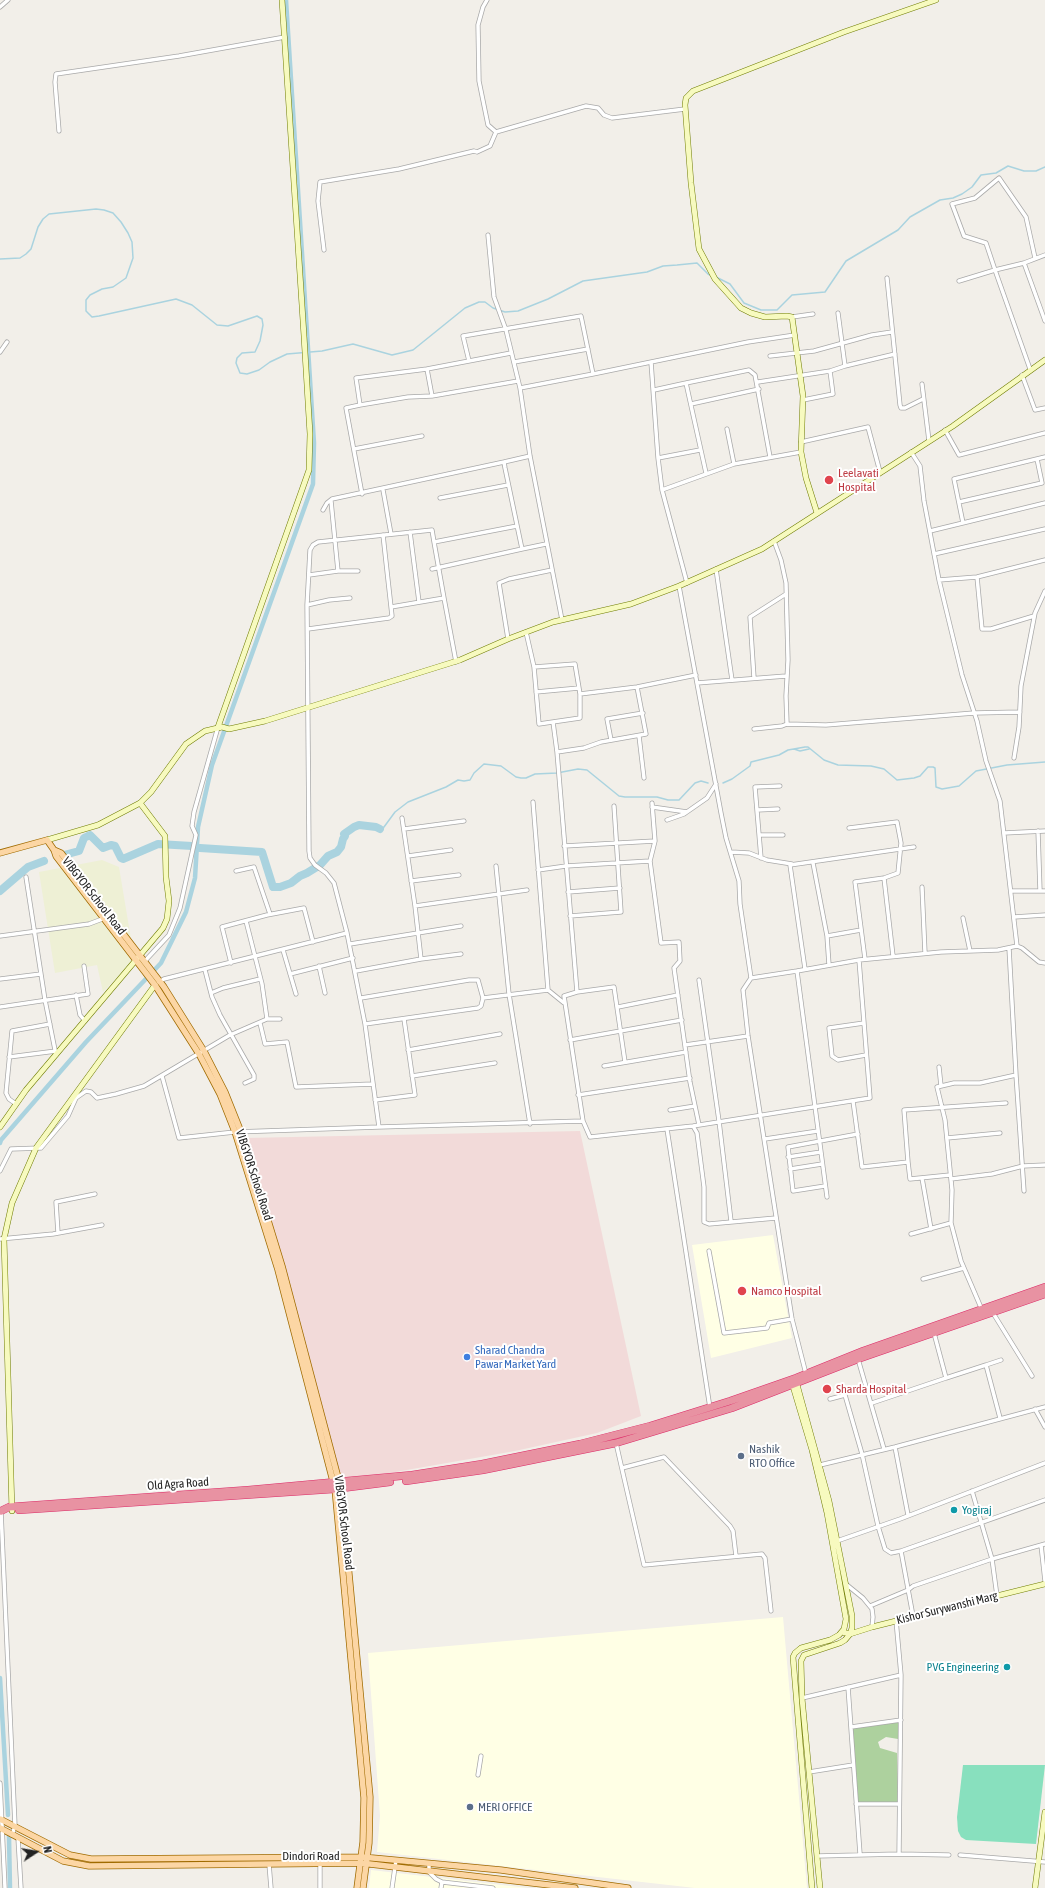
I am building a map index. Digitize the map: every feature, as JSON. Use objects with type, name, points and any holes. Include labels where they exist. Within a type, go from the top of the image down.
[{"type":"highway","points":[[1019,1300],[1045,1287]]},
{"type":"highway","points":[[837,1365],[863,1351],[1019,1300],[1045,1294]]},
{"type":"highway","points":[[1,1511],[12,1508],[170,1502],[483,1470],[616,1443],[732,1408],[837,1365],[934,1333],[983,1312]]},
{"type":"highway","points":[[338,1486],[358,1480],[412,1475],[458,1468],[565,1447],[620,1434],[794,1382]]},
{"type":"main road","points":[[220,727],[309,470],[310,457],[304,336],[282,0]]},
{"type":"main road","points":[[817,513],[806,478],[801,452],[803,400],[792,317],[765,317],[751,313],[735,303],[727,291],[715,278],[699,249],[691,183],[685,109],[686,98],[693,91],[844,32],[936,0]]},
{"type":"main road","points":[[0,853],[98,825],[140,803],[151,792],[189,742],[205,731],[220,727],[229,729],[265,721],[456,662],[508,639],[562,620],[631,604],[687,583],[762,549],[946,430],[1030,369],[1045,360]]},
{"type":"main road","points":[[0,1127],[56,1053],[141,962],[167,920],[169,901],[166,877],[165,836],[140,803]]},
{"type":"main road","name":"VIBGYOR School Road","points":[[47,840],[56,856],[107,917],[157,983],[201,1052],[241,1132],[288,1298],[338,1486],[370,1798],[363,1864]]},
{"type":"main road","points":[[12,1508],[2,1239],[12,1203],[36,1148],[157,983]]},
{"type":"main road","name":"VIBGYOR School Road","points":[[211,1071],[235,1132],[288,1298]]},
{"type":"main road","points":[[794,1382],[820,1466],[829,1501],[844,1583],[852,1616],[852,1628],[850,1634],[842,1632]]},
{"type":"main road","points":[[794,1382],[827,1513],[846,1618],[842,1632],[830,1640],[801,1648],[795,1653],[793,1658],[812,1888]]},
{"type":"main road","name":"Kishor Surywanshi Marg","points":[[802,1698],[801,1661],[804,1656],[840,1643],[850,1634],[872,1626],[1045,1584]]},
{"type":"main road","points":[[802,1698],[820,1888]]},
{"type":"main road","points":[[1035,1888],[1045,1812]]},
{"type":"main road","name":"Dindori Road","points":[[1,1819],[70,1854],[90,1858],[364,1857],[501,1870],[627,1888]]},
{"type":"main road","points":[[1,1829],[63,1861],[89,1866],[363,1864],[575,1888]]},
{"type":"main road","points":[[357,1888],[363,1864]]},
{"type":"main road","points":[[363,1864],[363,1888]]},
{"type":"street","points":[[0,7],[8,0]]},
{"type":"street","points":[[487,0],[483,7],[478,25],[479,81],[488,125],[496,132]]},
{"type":"street","points":[[59,131],[55,82],[56,74],[180,56],[285,38]]},
{"type":"street","points":[[496,132],[586,106],[598,108],[604,115],[612,118],[685,109]]},
{"type":"street","points":[[324,250],[318,201],[320,182],[399,168],[474,151],[477,152],[490,146],[496,132]]},
{"type":"street","points":[[1030,369],[986,243],[964,236],[952,204],[975,198],[999,178],[1026,217],[1035,258]]},
{"type":"street","points":[[488,235],[495,300],[506,330],[520,388],[530,456],[562,620]]},
{"type":"street","points":[[959,281],[1024,263],[1045,255]]},
{"type":"street","points":[[1024,263],[1045,321]]},
{"type":"street","points":[[887,278],[901,408],[922,400]]},
{"type":"street","points":[[838,313],[845,366]]},
{"type":"street","points":[[792,317],[813,314]]},
{"type":"street","points":[[469,361],[463,336],[506,330],[582,316],[593,374]]},
{"type":"street","points":[[770,356],[814,350],[841,342],[892,332]]},
{"type":"street","points":[[520,388],[794,335]]},
{"type":"street","points":[[0,352],[7,342]]},
{"type":"street","points":[[514,362],[588,349]]},
{"type":"street","points":[[360,405],[356,378],[427,369],[511,353]]},
{"type":"street","points":[[758,382],[830,372],[845,366],[895,354]]},
{"type":"street","points":[[651,362],[658,458],[662,490],[687,583]]},
{"type":"street","points":[[427,369],[432,396]]},
{"type":"street","points":[[654,390],[749,370],[755,375],[758,382],[770,457]]},
{"type":"street","points":[[803,400],[833,394],[830,372]]},
{"type":"street","points":[[1022,375],[1036,410],[1045,408]]},
{"type":"street","points":[[362,494],[346,408],[408,397],[432,396],[518,381]]},
{"type":"street","points":[[686,383],[706,473]]},
{"type":"street","points":[[922,384],[922,400],[929,441]]},
{"type":"street","points":[[691,404],[759,389]]},
{"type":"street","points":[[801,442],[868,427],[880,472]]},
{"type":"street","points":[[727,430],[734,464]]},
{"type":"street","points":[[946,430],[959,455],[1045,433]]},
{"type":"street","points":[[354,449],[422,436]]},
{"type":"street","points":[[658,458],[700,450]]},
{"type":"street","points":[[662,490],[734,464],[801,452]]},
{"type":"street","points":[[911,452],[920,466],[939,580],[962,675],[974,713],[986,761],[1000,801],[1017,946]]},
{"type":"street","points":[[323,510],[332,499],[383,490],[530,456]]},
{"type":"street","points":[[962,523],[954,479],[1045,457]]},
{"type":"street","points":[[959,502],[1042,483],[1036,459]]},
{"type":"street","points":[[504,462],[522,550]]},
{"type":"street","points":[[440,498],[508,485]]},
{"type":"street","points":[[383,490],[391,534]]},
{"type":"street","points":[[331,501],[338,571]]},
{"type":"street","points":[[930,531],[1045,503]]},
{"type":"street","points":[[434,542],[517,526]]},
{"type":"street","points":[[934,554],[1045,528]]},
{"type":"street","points":[[379,1127],[361,998],[350,944],[334,883],[315,865],[310,858],[309,851],[307,605],[310,550],[312,544],[335,540],[432,530],[456,662]]},
{"type":"street","points":[[410,532],[419,602]]},
{"type":"street","points":[[308,629],[389,618],[392,616],[383,535]]},
{"type":"street","points":[[774,541],[781,560],[786,594],[788,660],[786,676],[787,724]]},
{"type":"street","points":[[432,569],[546,544]]},
{"type":"street","points":[[939,580],[976,577],[1045,560]]},
{"type":"street","points":[[716,569],[732,680]]},
{"type":"street","points":[[508,639],[499,583],[510,579],[552,570]]},
{"type":"street","points":[[309,575],[338,571],[358,571]]},
{"type":"street","points":[[976,577],[982,629],[991,628],[1034,616]]},
{"type":"street","points":[[679,586],[716,784],[739,881],[740,904],[751,978],[743,990],[748,1036],[792,1319],[807,1377]]},
{"type":"street","points":[[1014,758],[1020,712],[1021,686],[1034,616],[1045,591]]},
{"type":"street","points":[[754,678],[750,617],[786,594]]},
{"type":"street","points":[[307,605],[329,600],[350,598]]},
{"type":"street","points":[[391,607],[444,598]]},
{"type":"street","points":[[526,632],[534,667],[539,724],[580,718],[580,694],[575,664],[534,667]]},
{"type":"street","points":[[580,694],[637,687],[696,675]]},
{"type":"street","points":[[697,683],[786,676]]},
{"type":"street","points":[[557,752],[584,748],[611,740],[646,734],[637,687]]},
{"type":"street","points":[[536,692],[579,688]]},
{"type":"street","points":[[754,728],[787,724],[826,725],[974,713],[1020,712]]},
{"type":"street","points":[[611,740],[607,718],[643,713]]},
{"type":"street","points":[[553,722],[557,752],[577,992]]},
{"type":"street","points":[[141,962],[169,934],[176,920],[196,835],[192,826],[194,812],[220,727]]},
{"type":"street","points":[[639,736],[644,778]]},
{"type":"street","points":[[667,820],[687,812],[707,798],[716,784]]},
{"type":"street","points":[[761,858],[755,787],[780,786]]},
{"type":"street","points":[[533,802],[548,990]]},
{"type":"street","points":[[687,812],[652,805],[654,841],[650,861],[661,943],[679,942],[680,961],[674,968],[690,1078],[699,1125]]},
{"type":"street","points":[[570,916],[621,912],[614,806]]},
{"type":"street","points":[[757,810],[778,809]]},
{"type":"street","points":[[402,818],[421,959]]},
{"type":"street","points":[[404,829],[464,821]]},
{"type":"street","points":[[849,828],[897,822],[901,843],[898,873],[884,878],[855,882],[865,959]]},
{"type":"street","points":[[1011,891],[1043,891],[1038,831]]},
{"type":"street","points":[[1004,833],[1045,831]]},
{"type":"street","points":[[759,836],[782,834]]},
{"type":"street","points":[[564,846],[654,841]]},
{"type":"street","points":[[731,852],[749,853],[768,860],[792,864],[813,863],[836,857],[914,847]]},
{"type":"street","points":[[408,856],[450,850]]},
{"type":"street","points":[[538,870],[566,866],[650,861]]},
{"type":"street","points":[[813,863],[827,936],[829,965]]},
{"type":"street","points":[[792,864],[790,865],[805,969]]},
{"type":"street","points":[[496,866],[509,994],[530,1124]]},
{"type":"street","points":[[236,871],[254,867],[270,914]]},
{"type":"street","points":[[411,881],[459,875]]},
{"type":"street","points":[[9,1057],[56,1053],[45,1000],[26,877]]},
{"type":"street","points":[[884,878],[893,956]]},
{"type":"street","points":[[922,887],[925,953]]},
{"type":"street","points":[[568,892],[620,888]]},
{"type":"street","points":[[415,906],[527,890]]},
{"type":"street","points":[[231,963],[222,927],[246,920],[304,908],[313,942]]},
{"type":"street","points":[[1014,917],[1045,915]]},
{"type":"street","points":[[0,936],[88,924],[107,917]]},
{"type":"street","points":[[963,918],[970,951]]},
{"type":"street","points":[[246,920],[256,957],[267,1019]]},
{"type":"street","points":[[350,944],[461,926]]},
{"type":"street","points":[[827,936],[862,930]]},
{"type":"street","points":[[157,983],[347,933]]},
{"type":"street","points":[[751,978],[865,959],[925,953],[1009,948],[1017,946],[1022,948],[1039,962],[1045,963]]},
{"type":"street","points":[[1009,948],[1024,1191]]},
{"type":"street","points":[[282,950],[296,994]]},
{"type":"street","points":[[356,971],[421,959],[461,954]]},
{"type":"street","points":[[290,974],[353,958]]},
{"type":"street","points":[[625,1062],[614,987],[577,992],[564,996],[578,1095],[583,1121],[590,1137],[693,1126],[760,1114],[870,1098],[858,960]]},
{"type":"street","points":[[0,1006],[88,994],[84,966]]},
{"type":"street","points":[[319,966],[325,993]]},
{"type":"street","points":[[205,970],[212,993],[230,1035],[235,1038],[254,1075],[254,1079],[245,1083]]},
{"type":"street","points":[[797,971],[827,1197]]},
{"type":"street","points":[[0,979],[41,974]]},
{"type":"street","points":[[212,993],[260,979]]},
{"type":"street","points":[[361,998],[469,980],[478,980],[483,998],[481,1006],[478,1008],[404,1020],[365,1024]]},
{"type":"street","points":[[699,980],[720,1121],[731,1221]]},
{"type":"street","points":[[483,998],[548,990],[565,1003]]},
{"type":"street","points":[[618,1007],[678,995]]},
{"type":"street","points":[[76,996],[80,1015],[85,1021]]},
{"type":"street","points":[[0,1171],[11,1149],[41,1148],[68,1116],[76,1098],[86,1091],[91,1092],[97,1098],[144,1086],[230,1035],[267,1019],[280,1019]]},
{"type":"street","points":[[375,1100],[415,1095],[404,1020]]},
{"type":"street","points":[[570,1040],[682,1020]]},
{"type":"street","points":[[260,1023],[265,1044],[287,1042],[296,1087],[373,1084]]},
{"type":"street","points":[[864,1023],[829,1028],[832,1056],[838,1060],[866,1055]]},
{"type":"street","points":[[16,1104],[9,1099],[6,1093],[12,1031],[50,1024]]},
{"type":"street","points":[[408,1050],[500,1034]]},
{"type":"street","points":[[685,1045],[748,1036]]},
{"type":"street","points":[[604,1066],[686,1052]]},
{"type":"street","points":[[412,1076],[495,1063]]},
{"type":"street","points":[[939,1067],[941,1086]]},
{"type":"street","points":[[983,1312],[964,1268],[951,1223],[952,1190],[947,1138],[937,1087],[954,1083],[980,1083],[1016,1075]]},
{"type":"street","points":[[162,1076],[179,1138],[235,1132],[530,1124],[583,1121]]},
{"type":"street","points":[[578,1095],[690,1078]]},
{"type":"street","points":[[853,1101],[862,1167],[908,1162]]},
{"type":"street","points":[[1006,1103],[904,1110],[910,1179],[992,1174],[1023,1166],[1045,1165]]},
{"type":"street","points":[[670,1110],[695,1106]]},
{"type":"street","points":[[693,1126],[697,1133],[704,1187],[704,1222],[709,1224],[776,1218]]},
{"type":"street","points":[[667,1129],[710,1408]]},
{"type":"street","points":[[765,1139],[818,1131]]},
{"type":"street","points":[[826,1186],[793,1191],[788,1157],[788,1146],[858,1134]]},
{"type":"street","points":[[947,1138],[1000,1134]]},
{"type":"street","points":[[788,1157],[821,1152]]},
{"type":"street","points":[[790,1168],[822,1164]]},
{"type":"street","points":[[922,1178],[931,1229]]},
{"type":"street","points":[[58,1233],[56,1202],[95,1194]]},
{"type":"street","points":[[911,1234],[951,1223]]},
{"type":"street","points":[[2,1239],[58,1233],[102,1225]]},
{"type":"street","points":[[709,1251],[724,1334],[767,1328],[769,1323],[792,1319]]},
{"type":"street","points":[[923,1279],[964,1268]]},
{"type":"street","points":[[992,1309],[1032,1376]]},
{"type":"street","points":[[934,1333],[946,1378]]},
{"type":"street","points":[[858,1359],[872,1403],[884,1449]]},
{"type":"street","points":[[872,1403],[1002,1360]]},
{"type":"street","points":[[986,1365],[1000,1418]]},
{"type":"street","points":[[830,1399],[845,1395],[862,1454],[878,1526],[885,1549],[891,1553],[901,1551],[1045,1500]]},
{"type":"street","points":[[820,1466],[862,1454],[895,1448],[1000,1418],[1045,1407]]},
{"type":"street","points":[[1035,1409],[1045,1427]]},
{"type":"street","points":[[616,1443],[644,1565],[762,1554],[765,1558],[771,1611]]},
{"type":"street","points":[[895,1448],[908,1515]]},
{"type":"street","points":[[622,1468],[664,1457],[730,1526],[733,1531],[736,1556]]},
{"type":"street","points":[[837,1541],[1045,1463]]},
{"type":"street","points":[[972,1491],[992,1559],[997,1596]]},
{"type":"street","points":[[1,1511],[15,1826],[12,1834]]},
{"type":"street","points":[[870,1606],[908,1590],[913,1586],[992,1559],[1043,1545],[1045,1581]]},
{"type":"street","points":[[901,1551],[913,1616]]},
{"type":"street","points":[[844,1583],[870,1606],[873,1617],[872,1626]]},
{"type":"street","points":[[896,1620],[901,1674],[899,1854]]},
{"type":"street","points":[[802,1698],[901,1674]]},
{"type":"street","points":[[848,1687],[860,1854]]},
{"type":"street","points":[[851,1727],[900,1720]]},
{"type":"street","points":[[478,1775],[481,1756]]},
{"type":"street","points":[[809,1772],[854,1765]]},
{"type":"street","points":[[0,1783],[5,1888]]},
{"type":"street","points":[[856,1804],[900,1804]]},
{"type":"street","points":[[18,1838],[21,1888]]},
{"type":"street","points":[[817,1856],[860,1854],[949,1855]]},
{"type":"street","points":[[960,1855],[1045,1862]]},
{"type":"street","points":[[392,1888],[396,1860]]},
{"type":"street","points":[[429,1863],[429,1872],[436,1879],[442,1882],[493,1888]]},
{"type":"street","points":[[269,1864],[271,1888]]},
{"type":"street","points":[[320,1864],[320,1888]]},
{"type":"street","points":[[441,1888],[442,1882]]},
{"type":"shaded area","points":[[102,860],[119,867],[132,945],[133,961],[103,992],[97,965],[55,973],[39,872]]},
{"type":"shaded area","name":"Sharad Chandra Pawar Market Yard","points":[[580,1131],[641,1416],[597,1433],[515,1451],[350,1480],[340,1476],[245,1138]]},
{"type":"shaded area","name":"Namco Hospital","points":[[773,1235],[792,1338],[711,1358],[692,1245]]},
{"type":"shaded area","points":[[783,1617],[807,1888],[695,1888],[377,1852],[380,1816],[368,1653]]},
{"type":"shaded area","points":[[371,1870],[528,1888],[369,1888]]},
{"type":"green space","points":[[899,1721],[898,1739],[886,1737],[878,1742],[880,1748],[897,1753],[898,1802],[858,1802],[852,1727]]},
{"type":"green space","points":[[963,1765],[1045,1765],[1036,1844],[966,1840],[961,1837],[958,1831],[957,1817]]},
{"type":"waterway","points":[[0,1143],[86,1042],[161,963],[186,912],[195,878],[198,827],[212,765],[313,484],[314,443],[286,0]]},
{"type":"waterway","points":[[716,277],[730,284],[744,303],[761,310],[777,310],[792,295],[825,292],[846,261],[898,230],[910,217],[940,200],[953,198],[962,194],[972,187],[981,175],[996,173],[1008,166],[1024,171],[1036,171],[1045,167]]},
{"type":"waterway","points":[[0,259],[20,258],[26,254],[31,249],[38,227],[43,219],[49,214],[96,209],[113,213],[128,233],[132,242],[133,258],[126,278],[113,287],[102,289],[90,295],[86,300],[86,311],[92,317],[176,299],[192,305],[217,325],[228,326],[257,316],[262,319],[263,325],[260,341],[255,352],[242,353],[237,358],[236,363],[240,373],[247,374],[259,370],[270,362],[287,354],[322,351],[353,344],[392,355],[413,350],[465,308],[479,302],[485,302],[493,308],[505,312],[518,311],[548,299],[583,281],[647,272],[663,266],[697,263],[712,276]]},
{"type":"waterway","points":[[723,783],[732,779],[750,766],[751,762],[779,755],[788,750],[805,747],[808,747],[824,760],[838,765],[871,766],[884,769],[897,780],[920,776],[928,767],[933,767],[935,768],[936,787],[942,789],[959,786],[976,771],[1007,765],[1045,762]]},
{"type":"waterway","points":[[794,749],[800,751],[809,749]]},
{"type":"waterway","points":[[380,829],[384,827],[395,812],[408,802],[446,787],[458,780],[470,780],[474,773],[484,764],[501,766],[516,777],[521,778],[526,778],[535,774],[557,773],[578,769],[587,770],[619,796],[625,797],[657,797],[668,800],[679,800],[695,783],[701,781],[708,783]]},
{"type":"waterway","points":[[200,848],[262,852],[273,887],[280,887],[291,883],[300,876],[320,865],[328,856],[337,852],[341,847],[345,836],[344,834],[354,827],[359,825],[376,827],[380,829]]},
{"type":"waterway","points":[[64,855],[79,851],[84,838],[90,835],[103,848],[111,845],[115,846],[123,859],[158,844],[192,846]]},
{"type":"waterway","points":[[0,891],[28,867],[44,861]]},
{"type":"waterway","points":[[0,1678],[8,1815]]},
{"type":"waterway","points":[[9,1836],[10,1888]]},
{"type":"place","name":"Leelavati Hospital","points":[[829,480]]},
{"type":"place","name":"Namco Hospital","points":[[742,1291]]},
{"type":"place","name":"Sharad Chandra Pawar Market Yard","points":[[467,1357]]},
{"type":"place","name":"Sharda Hospital","points":[[827,1389]]},
{"type":"place","name":"Nashik RTO Office","points":[[741,1456]]},
{"type":"place","name":"Yogiraj","points":[[954,1510]]},
{"type":"place","name":"PVG Engineering","points":[[1007,1667]]},
{"type":"place","name":"MERI OFFICE","points":[[470,1807]]}]
